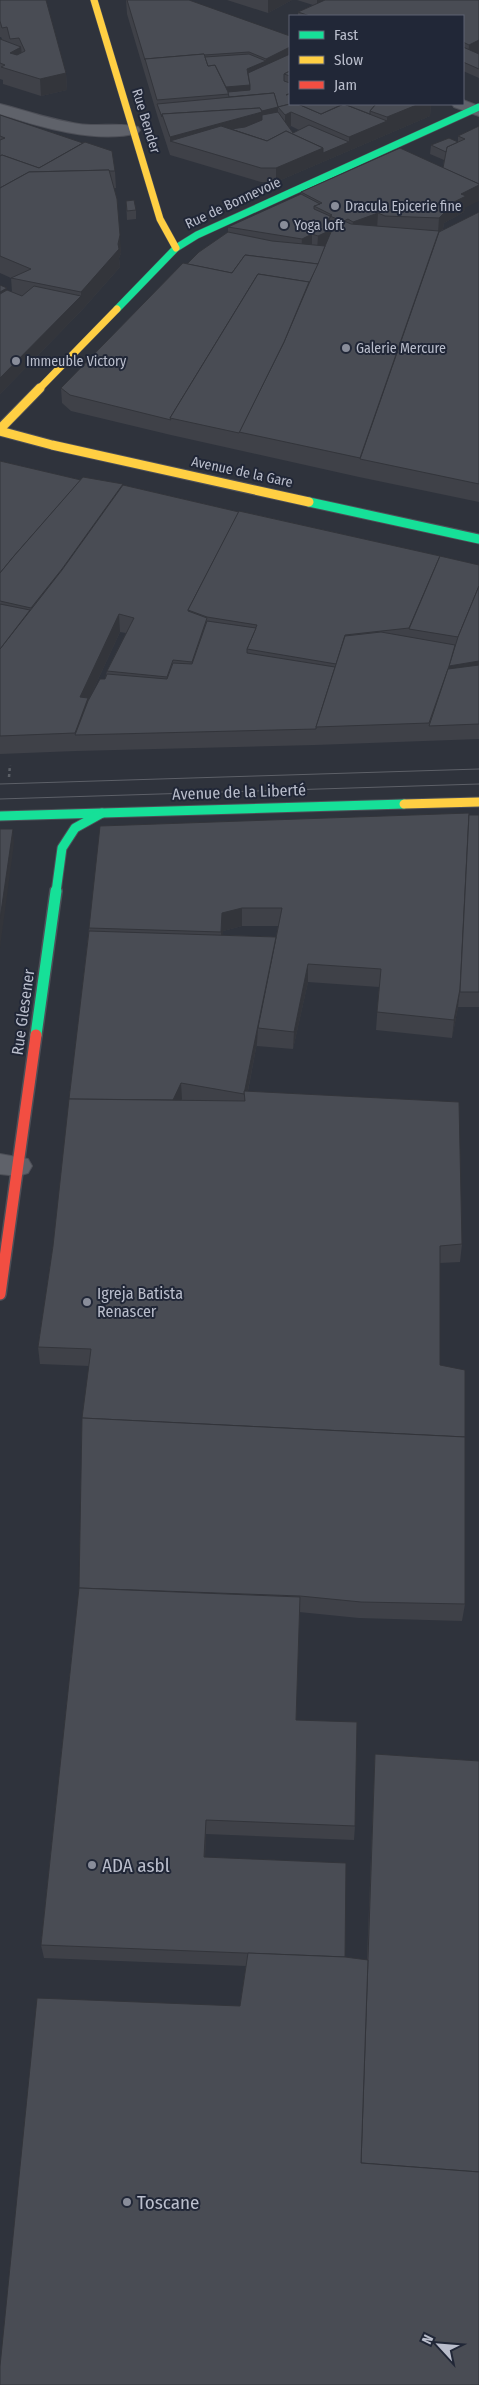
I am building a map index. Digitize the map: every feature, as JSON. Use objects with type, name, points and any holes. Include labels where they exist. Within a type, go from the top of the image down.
[{"type":"main road","name":"Rue Bender","points":[[94,0],[160,219],[176,248]]},
{"type":"main road","name":"Rue de Bonnevoie","points":[[0,430],[176,248],[197,235],[473,108]]},
{"type":"main road","name":"Avenue de la Gare","points":[[0,430],[61,447],[479,539]]},
{"type":"main road","name":"Avenue de la Liberté","points":[[0,816],[479,802]]},
{"type":"main road","name":"Rue Glesener","points":[[0,1294],[9,1165],[62,848],[75,828],[102,813]]},
{"type":"street","points":[[0,109],[64,128],[108,132],[132,130]]},
{"type":"building","points":[[0,0],[46,0],[66,73],[40,79],[1,67],[5,65],[0,63],[0,39],[21,47],[10,53],[17,55],[25,51],[19,38],[10,39],[7,27],[2,28]]},
{"type":"building","points":[[127,0],[189,0],[289,36],[289,48],[266,59],[249,52],[145,60]]},
{"type":"building","points":[[325,0],[479,0],[479,40],[469,45],[464,42],[464,15],[307,15],[298,12]]},
{"type":"building","points":[[464,47],[479,54],[479,69],[464,62]]},
{"type":"building","points":[[204,54],[208,66],[215,65],[229,94],[157,100],[145,59]]},
{"type":"building","points":[[249,54],[266,61],[247,69],[250,85],[226,87],[215,65],[208,66],[205,57]]},
{"type":"building","points":[[289,54],[289,72],[284,74],[284,81],[289,83],[289,94],[286,95],[289,94],[289,104],[278,107],[274,93],[229,97],[228,92],[250,90],[248,73]]},
{"type":"building","points":[[274,93],[278,107],[262,111],[260,108],[162,114],[162,117],[157,104]]},
{"type":"building","points":[[289,104],[300,105],[321,114],[342,105],[347,105],[387,121],[349,137],[291,112],[285,115],[278,107]]},
{"type":"building","points":[[300,105],[341,105],[321,114]]},
{"type":"building","points":[[347,105],[375,105],[370,114]]},
{"type":"building","points":[[375,105],[417,105],[387,117],[370,111]]},
{"type":"building","points":[[260,108],[262,112],[170,137],[162,114]]},
{"type":"building","points":[[278,112],[293,133],[309,125],[349,142],[323,153],[323,148],[286,131],[267,141],[231,129],[245,127],[262,120],[262,115]]},
{"type":"building","points":[[0,115],[83,143],[39,168],[2,155],[0,156],[0,140],[5,138],[0,136]]},
{"type":"building","points":[[221,126],[267,141],[286,131],[323,148],[276,168],[261,168],[170,141]]},
{"type":"building","points":[[479,126],[479,184],[443,168],[447,147],[465,139],[458,136]]},
{"type":"building","points":[[449,138],[458,142],[447,147],[446,152],[431,145]]},
{"type":"building","points":[[85,142],[112,151],[115,171],[29,172],[0,188],[0,156],[2,155],[39,168]]},
{"type":"building","points":[[400,148],[479,185],[461,194],[466,196],[442,208],[445,212],[439,218],[385,216],[378,213],[353,222],[348,219],[344,221],[330,216],[332,215],[314,206],[322,203],[301,192]]},
{"type":"building","points":[[109,170],[117,199],[120,235],[119,249],[81,292],[11,278],[31,269],[0,256],[0,188],[29,172]]},
{"type":"building","points":[[301,194],[320,204],[314,206],[314,209],[330,216],[330,218],[324,221],[334,227],[333,229],[318,236],[312,234],[302,239],[228,227]]},
{"type":"building","points":[[134,200],[136,210],[127,211],[126,201]]},
{"type":"building","points":[[479,212],[479,484],[360,459],[439,232]]},
{"type":"building","name":"Galerie Mercure","points":[[337,218],[351,224],[439,231],[360,458],[239,432],[284,342]]},
{"type":"building","points":[[228,232],[272,241],[325,246],[318,264],[245,255],[232,273],[187,264],[199,252]]},
{"type":"building","points":[[245,255],[318,264],[309,283],[258,274],[170,418],[171,420],[70,395],[61,388],[183,263],[232,273]]},
{"type":"building","points":[[258,274],[309,282],[284,342],[239,433],[170,418]]},
{"type":"building","points":[[0,285],[7,288],[0,292]]},
{"type":"building","name":"Immeuble Victory","points":[[34,286],[81,296],[0,378],[0,294],[7,290],[22,296]]},
{"type":"building","points":[[0,461],[81,480],[0,573]]},
{"type":"building","points":[[83,477],[123,484],[62,569],[31,608],[0,601],[0,573]]},
{"type":"building","points":[[123,485],[239,512],[188,610],[207,618],[192,662],[173,660],[167,677],[107,671],[134,618],[119,614],[80,697],[88,698],[75,733],[0,736],[0,649],[62,570]]},
{"type":"building","points":[[239,511],[440,556],[409,628],[345,635],[336,664],[247,649],[257,625],[207,617],[188,610]]},
{"type":"building","points":[[440,556],[479,565],[479,586],[458,637],[409,629]]},
{"type":"building","points":[[479,586],[479,661],[449,666],[458,637]]},
{"type":"building","points":[[0,604],[30,610],[0,649]]},
{"type":"building","points":[[207,621],[256,628],[247,653],[335,667],[316,729],[75,735],[88,701],[100,679],[105,679],[107,674],[167,679],[173,663],[192,664]]},
{"type":"building","points":[[381,632],[455,645],[429,723],[316,727],[345,636]]},
{"type":"building","points":[[479,665],[479,724],[429,726],[448,669]]},
{"type":"building","points":[[469,813],[460,989],[454,1020],[377,1012],[381,969],[308,964],[294,1032],[258,1028],[282,908],[242,908],[222,913],[221,932],[89,928],[100,826]]},
{"type":"building","points":[[469,815],[479,815],[479,992],[460,992]]},
{"type":"building","points":[[0,829],[13,829],[0,919]]},
{"type":"building","points":[[89,931],[276,937],[244,1094],[181,1083],[173,1100],[69,1099]]},
{"type":"building","points":[[244,1091],[459,1102],[462,1244],[440,1246],[440,1365],[465,1370],[465,1437],[82,1418],[91,1349],[38,1347],[53,1246],[69,1099],[245,1101]]},
{"type":"building","points":[[82,1418],[465,1437],[465,1604],[361,1602],[300,1596],[79,1588]]},
{"type":"building","points":[[79,1588],[300,1597],[296,1720],[357,1722],[355,1826],[206,1820],[204,1857],[346,1863],[345,1957],[41,1945]]},
{"type":"building","points":[[375,1754],[479,1761],[479,2172],[361,2163]]},
{"type":"building","points":[[248,1953],[345,1957],[368,1960],[361,2163],[479,2172],[479,2385],[0,2385],[0,2366],[37,1998],[240,2006]]},
{"type":"tram line","points":[[0,784],[479,769]]},
{"type":"tram line","points":[[0,799],[479,784]]},
{"type":"traffic: fast","points":[[117,309],[176,248],[197,235],[479,107]]},
{"type":"traffic: fast","points":[[309,502],[479,539]]},
{"type":"traffic: fast","points":[[0,816],[404,804]]},
{"type":"traffic: fast","points":[[36,1035],[62,848],[75,828],[102,813]]},
{"type":"traffic: slow","points":[[94,0],[160,219],[176,248]]},
{"type":"traffic: slow","points":[[0,429],[117,309]]},
{"type":"traffic: slow","points":[[0,431],[52,445],[309,502]]},
{"type":"traffic: slow","points":[[404,804],[479,802]]},
{"type":"traffic: jam","points":[[0,1294],[36,1035]]},
{"type":"place","name":"Dracula Epicerie fine","points":[[335,206]]},
{"type":"place","name":"Yoga loft","points":[[284,225]]},
{"type":"place","name":"Galerie Mercure","points":[[346,348]]},
{"type":"place","name":"Immeuble Victory","points":[[16,361]]},
{"type":"place","name":"Igreja Batista Renascer","points":[[87,1302]]},
{"type":"place","name":"ADA asbl","points":[[92,1865]]},
{"type":"place","name":"Toscane","points":[[127,2202]]}]
